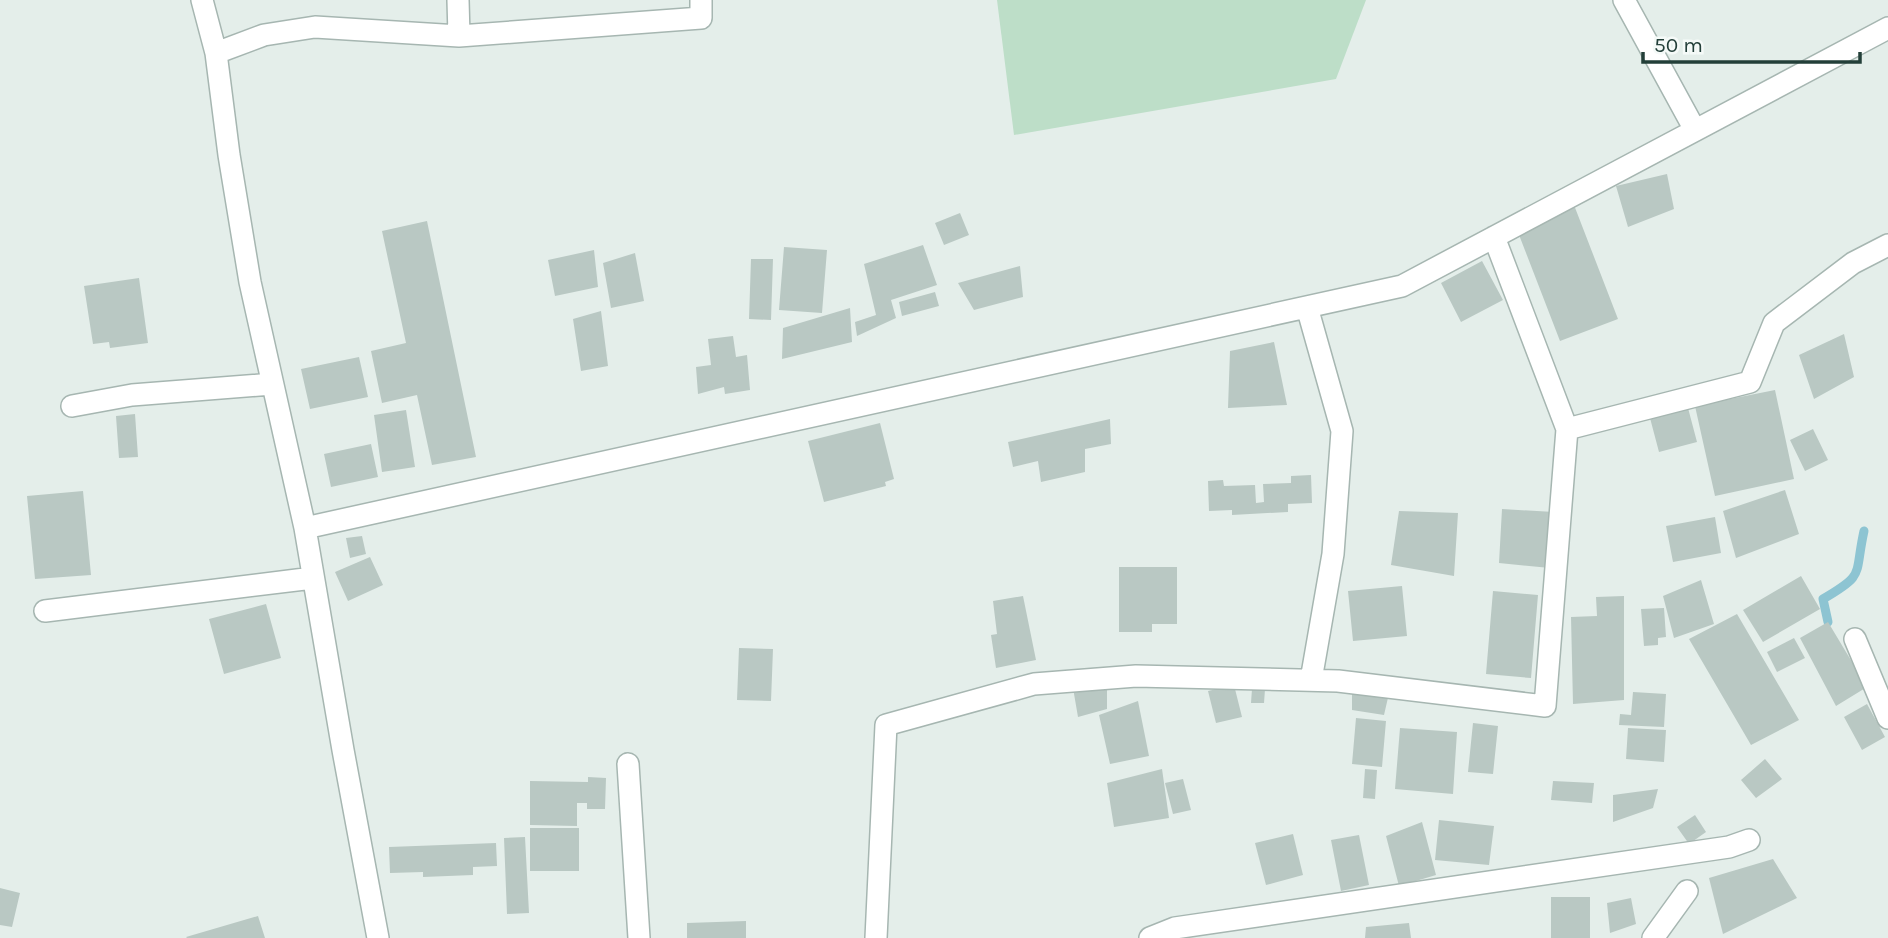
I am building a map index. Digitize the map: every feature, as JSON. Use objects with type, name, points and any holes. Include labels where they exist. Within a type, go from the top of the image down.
[{"type":"street","points":[[202,0],[216,53],[229,155],[250,282],[305,528],[378,938]]},
{"type":"street","points":[[458,0],[459,36]]},
{"type":"street","points":[[216,53],[264,35],[314,27],[459,36],[701,19],[701,0]]},
{"type":"street","points":[[1624,0],[1695,130]]},
{"type":"street","points":[[305,528],[1402,286],[1888,28]]},
{"type":"street","points":[[876,938],[886,725],[1034,684],[1136,676],[1338,681],[1545,706],[1567,429],[1494,237]]},
{"type":"street","points":[[1567,429],[1750,382],[1774,323],[1853,263],[1888,245]]},
{"type":"street","points":[[1307,307],[1342,430],[1333,554],[1311,680]]},
{"type":"street","points":[[72,407],[132,395],[272,384]]},
{"type":"street","points":[[45,611],[313,578]]},
{"type":"street","points":[[1855,639],[1888,718]]},
{"type":"street","points":[[628,764],[639,938]]},
{"type":"street","points":[[1150,938],[1175,928],[1729,848],[1749,840]]},
{"type":"street","points":[[1653,938],[1687,891]]},
{"type":"green space","points":[[997,0],[1366,0],[1336,79],[1014,135]]},
{"type":"building","points":[[1667,174],[1674,209],[1628,227],[1616,186]]},
{"type":"building","points":[[1574,205],[1618,319],[1560,341],[1516,227]]},
{"type":"building","points":[[960,213],[969,235],[944,245],[935,223]]},
{"type":"building","points":[[427,221],[476,457],[432,465],[417,395],[382,403],[371,351],[406,343],[382,231]]},
{"type":"building","points":[[923,245],[937,285],[891,300],[896,318],[857,336],[855,322],[876,315],[864,264]]},
{"type":"building","points":[[784,247],[827,250],[822,313],[779,310]]},
{"type":"building","points":[[594,250],[598,287],[555,296],[548,260]]},
{"type":"building","points":[[635,253],[644,301],[611,308],[603,263]]},
{"type":"building","points":[[751,259],[773,259],[771,320],[749,319]]},
{"type":"building","points":[[1482,261],[1503,300],[1461,322],[1441,283]]},
{"type":"building","points":[[1020,266],[1023,297],[974,310],[958,283]]},
{"type":"building","points":[[139,278],[148,343],[110,348],[109,342],[93,344],[84,286]]},
{"type":"building","points":[[935,292],[939,306],[902,316],[899,302]]},
{"type":"building","points":[[850,308],[852,342],[782,359],[783,328]]},
{"type":"building","points":[[601,311],[608,366],[581,371],[573,319]]},
{"type":"building","points":[[1844,334],[1854,377],[1814,399],[1799,355]]},
{"type":"building","points":[[733,336],[736,357],[747,355],[750,390],[725,394],[724,387],[698,394],[696,367],[711,365],[708,339]]},
{"type":"building","points":[[1274,342],[1287,405],[1228,408],[1230,351]]},
{"type":"building","points":[[359,357],[368,397],[310,409],[301,369]]},
{"type":"building","points":[[1775,390],[1794,479],[1715,496],[1695,406]]},
{"type":"building","points":[[1688,408],[1697,442],[1659,452],[1650,418]]},
{"type":"building","points":[[406,410],[415,467],[382,472],[374,415]]},
{"type":"building","points":[[135,414],[138,457],[119,458],[116,416]]},
{"type":"building","points":[[1110,419],[1111,444],[1085,449],[1085,472],[1041,482],[1038,461],[1013,467],[1008,442]]},
{"type":"building","points":[[880,423],[894,479],[885,482],[886,486],[824,502],[808,441]]},
{"type":"building","points":[[1813,429],[1828,460],[1805,471],[1790,440]]},
{"type":"building","points":[[371,444],[378,477],[331,487],[324,454]]},
{"type":"building","points":[[1311,475],[1312,503],[1288,504],[1288,512],[1232,515],[1232,510],[1209,511],[1208,481],[1223,480],[1224,486],[1255,485],[1256,503],[1264,502],[1263,484],[1291,483],[1291,476]]},
{"type":"building","points":[[1785,490],[1799,534],[1736,558],[1723,511]]},
{"type":"building","points":[[83,491],[91,575],[35,579],[27,496]]},
{"type":"building","points":[[1502,509],[1554,512],[1550,568],[1499,563]]},
{"type":"building","points":[[1399,511],[1458,513],[1454,576],[1391,565]]},
{"type":"building","points":[[1715,517],[1721,553],[1673,562],[1666,526]]},
{"type":"building","points":[[362,536],[366,554],[350,558],[346,538]]},
{"type":"building","points":[[370,557],[383,585],[348,601],[335,572]]},
{"type":"building","points":[[1119,567],[1177,567],[1177,624],[1152,624],[1152,632],[1119,632]]},
{"type":"building","points":[[1801,576],[1820,609],[1763,642],[1743,610]]},
{"type":"building","points":[[1701,580],[1714,624],[1674,638],[1663,596]]},
{"type":"building","points":[[1402,586],[1407,636],[1353,641],[1348,591]]},
{"type":"building","points":[[1493,591],[1538,595],[1531,678],[1486,674]]},
{"type":"building","points":[[1023,596],[1036,660],[996,668],[991,635],[997,634],[993,601]]},
{"type":"building","points":[[1624,596],[1624,700],[1573,704],[1571,617],[1597,616],[1596,597]]},
{"type":"building","points":[[266,604],[281,658],[224,674],[209,619]]},
{"type":"building","points":[[1664,608],[1666,637],[1658,638],[1658,645],[1644,646],[1641,609]]},
{"type":"building","points":[[1737,614],[1799,720],[1751,745],[1689,639]]},
{"type":"building","points":[[1828,622],[1867,687],[1836,706],[1800,638]]},
{"type":"building","points":[[1794,638],[1805,658],[1777,672],[1767,652]]},
{"type":"building","points":[[739,648],[773,649],[771,701],[737,700]]},
{"type":"building","points":[[1107,682],[1107,709],[1078,717],[1073,688]]},
{"type":"building","points":[[1234,685],[1242,717],[1216,723],[1208,691]]},
{"type":"building","points":[[1352,687],[1390,689],[1384,715],[1352,710]]},
{"type":"building","points":[[1252,689],[1265,689],[1264,703],[1251,703]]},
{"type":"building","points":[[1633,692],[1666,694],[1664,727],[1619,725],[1620,714],[1631,715]]},
{"type":"building","points":[[1138,701],[1149,756],[1110,764],[1099,715]]},
{"type":"building","points":[[1867,704],[1885,737],[1862,750],[1844,717]]},
{"type":"building","points":[[1356,718],[1386,721],[1382,767],[1352,764]]},
{"type":"building","points":[[1473,723],[1498,726],[1493,774],[1468,772]]},
{"type":"building","points":[[1400,728],[1457,732],[1453,794],[1395,789]]},
{"type":"building","points":[[1628,728],[1666,730],[1664,762],[1626,759]]},
{"type":"building","points":[[1765,759],[1782,779],[1756,798],[1741,780]]},
{"type":"building","points":[[1162,769],[1169,818],[1114,827],[1107,783]]},
{"type":"building","points":[[1365,769],[1377,770],[1375,799],[1363,798]]},
{"type":"building","points":[[588,777],[606,778],[605,809],[587,809],[587,803],[577,803],[577,826],[530,825],[530,781],[588,782]]},
{"type":"building","points":[[1183,779],[1191,810],[1173,814],[1165,783]]},
{"type":"building","points":[[1553,781],[1594,783],[1592,803],[1551,800]]},
{"type":"building","points":[[1658,789],[1653,808],[1613,822],[1613,795]]},
{"type":"building","points":[[1695,815],[1706,832],[1689,844],[1677,827]]},
{"type":"building","points":[[1439,820],[1494,826],[1489,865],[1435,860]]},
{"type":"building","points":[[1422,822],[1436,875],[1399,886],[1386,836]]},
{"type":"building","points":[[530,828],[579,828],[579,871],[530,871]]},
{"type":"building","points":[[1293,834],[1303,875],[1266,885],[1255,843]]},
{"type":"building","points":[[1359,835],[1369,885],[1341,891],[1331,840]]},
{"type":"building","points":[[525,837],[529,913],[507,914],[504,838]]},
{"type":"building","points":[[496,843],[497,866],[473,867],[473,875],[423,877],[423,872],[390,873],[389,847]]},
{"type":"building","points":[[1773,859],[1797,898],[1723,934],[1709,878]]},
{"type":"building","points":[[0,888],[20,893],[12,927],[0,925]]},
{"type":"building","points":[[1551,897],[1590,897],[1590,938],[1551,938]]},
{"type":"building","points":[[1631,898],[1636,924],[1610,933],[1607,903]]},
{"type":"building","points":[[258,916],[265,938],[186,937]]},
{"type":"building","points":[[746,921],[746,938],[687,938],[687,923]]},
{"type":"building","points":[[1409,923],[1411,938],[1365,938],[1366,927]]},
{"type":"waterway","points":[[1828,622],[1823,599],[1846,584],[1856,572],[1864,531]]}]
